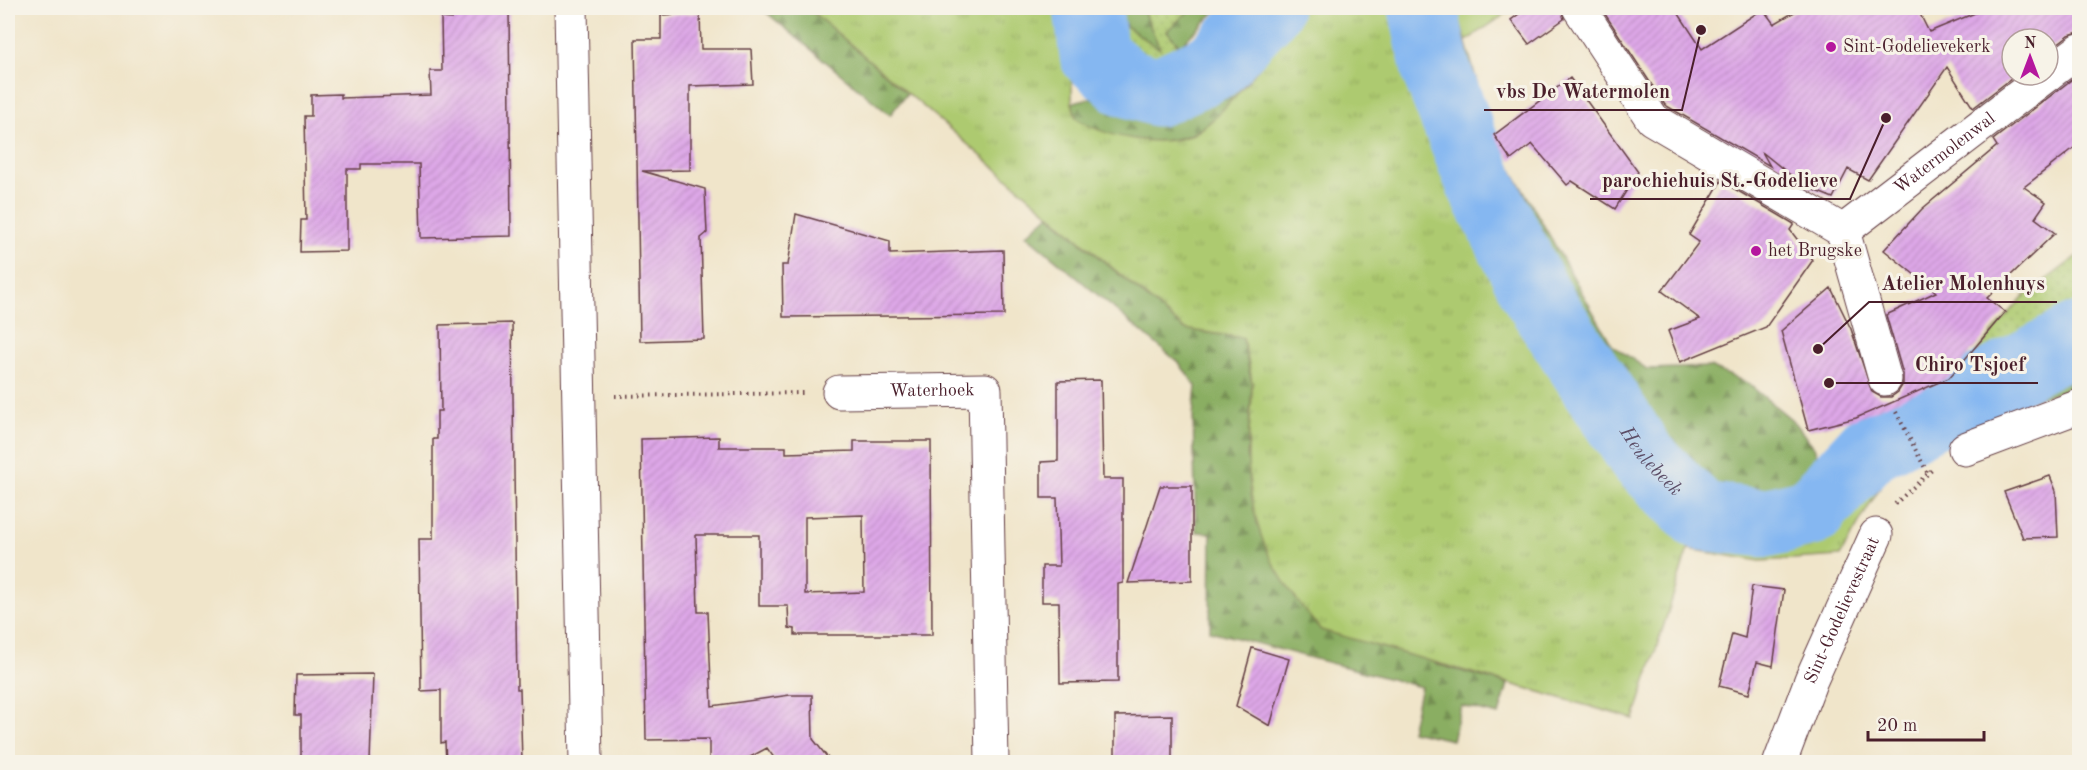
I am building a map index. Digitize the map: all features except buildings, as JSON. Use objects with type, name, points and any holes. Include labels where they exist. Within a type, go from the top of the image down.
[{"type":"street","points":[[571,8],[586,762]]},
{"type":"street","points":[[1579,8],[1652,119],[1843,231],[1888,390]]},
{"type":"street","name":"Watermolenwal","points":[[2060,64],[2079,50]]},
{"type":"street","name":"Watermolenwal","points":[[1843,231],[2030,87]]},
{"type":"street","name":"Waterhoek","points":[[839,392],[985,390],[992,762]]},
{"type":"street","points":[[1965,449],[2079,406]]},
{"type":"street","name":"Sint-Godelievestraat","points":[[1780,762],[1811,680],[1876,535]]},
{"type":"path","name":"Sint-Godelievestraat","points":[[1876,535],[1894,505],[1927,472],[1913,450],[1888,390]]},
{"type":"path","points":[[579,397],[839,392]]},
{"type":"green space","points":[[761,8],[808,8],[907,93],[890,115]]},
{"type":"green space","points":[[808,8],[1067,8],[1072,28],[1072,103],[1076,118],[1117,136],[1151,141],[1182,138],[1195,133],[1207,124],[1237,94],[1304,8],[1404,8],[1445,159],[1570,380],[1632,477],[1679,523],[1722,543],[1780,537],[1827,519],[1875,474],[1883,482],[1840,556],[1760,561],[1688,549],[1634,719],[1321,630],[1278,572],[1260,533],[1254,511],[1248,461],[1252,382],[1243,338],[1184,329]]},
{"type":"green space","points":[[1105,8],[1117,8],[1126,26],[1159,48],[1142,8],[1192,8],[1168,31],[1188,60],[1170,69],[1153,72],[1131,63],[1117,44]]},
{"type":"green space","points":[[1117,8],[1142,8],[1160,49],[1126,26]]},
{"type":"green space","points":[[1192,8],[1219,8],[1180,46],[1167,31]]},
{"type":"green space","points":[[1431,8],[1456,8],[1492,135],[1612,345],[1647,369],[1710,367],[1747,383],[1791,419],[1814,447],[1821,466],[1811,487],[1796,506],[1770,512],[1728,513],[1676,480],[1585,355],[1500,202],[1434,29]]},
{"type":"green space","points":[[1456,8],[1514,8],[1466,41]]},
{"type":"green space","points":[[1271,18],[1287,31],[1218,115],[1194,133],[1160,141],[1122,139],[1099,133],[1076,118],[1072,103],[1082,100],[1102,98],[1154,104],[1173,102],[1190,95],[1206,86],[1220,74]]},
{"type":"green space","points":[[1049,215],[1184,329],[1243,338],[1252,385],[1247,460],[1436,664],[1508,684],[1499,715],[1461,706],[1452,740],[1411,731],[1421,687],[1210,631],[1211,533],[1196,532],[1193,416],[1196,386],[1179,363],[1026,235]]},
{"type":"green space","points":[[2079,255],[2079,310],[1959,372],[2022,298]]},
{"type":"green space","points":[[2079,353],[2079,387],[1980,414],[2068,357]]},
{"type":"waterway","name":"Heulebeek","points":[[1088,8],[1094,55],[1125,82],[1158,92],[1214,66],[1268,8]]},
{"type":"waterway","name":"Heulebeek","points":[[1423,8],[1436,70],[1480,182],[1537,296],[1642,457],[1701,516],[1765,523],[1811,512],[1870,448],[2080,336]]},
{"type":"place","name":"vbs De Watermolen","points":[[1701,30]]},
{"type":"place","name":"Sint-Godelievekerk","points":[[1831,47]]},
{"type":"place","name":"parochiehuis St.-Godelieve","points":[[1886,118]]},
{"type":"place","name":"het Brugske","points":[[1756,251]]},
{"type":"place","name":"Atelier Molenhuys","points":[[1818,349]]},
{"type":"place","name":"Chiro Tsjoef","points":[[1829,383]]}]
